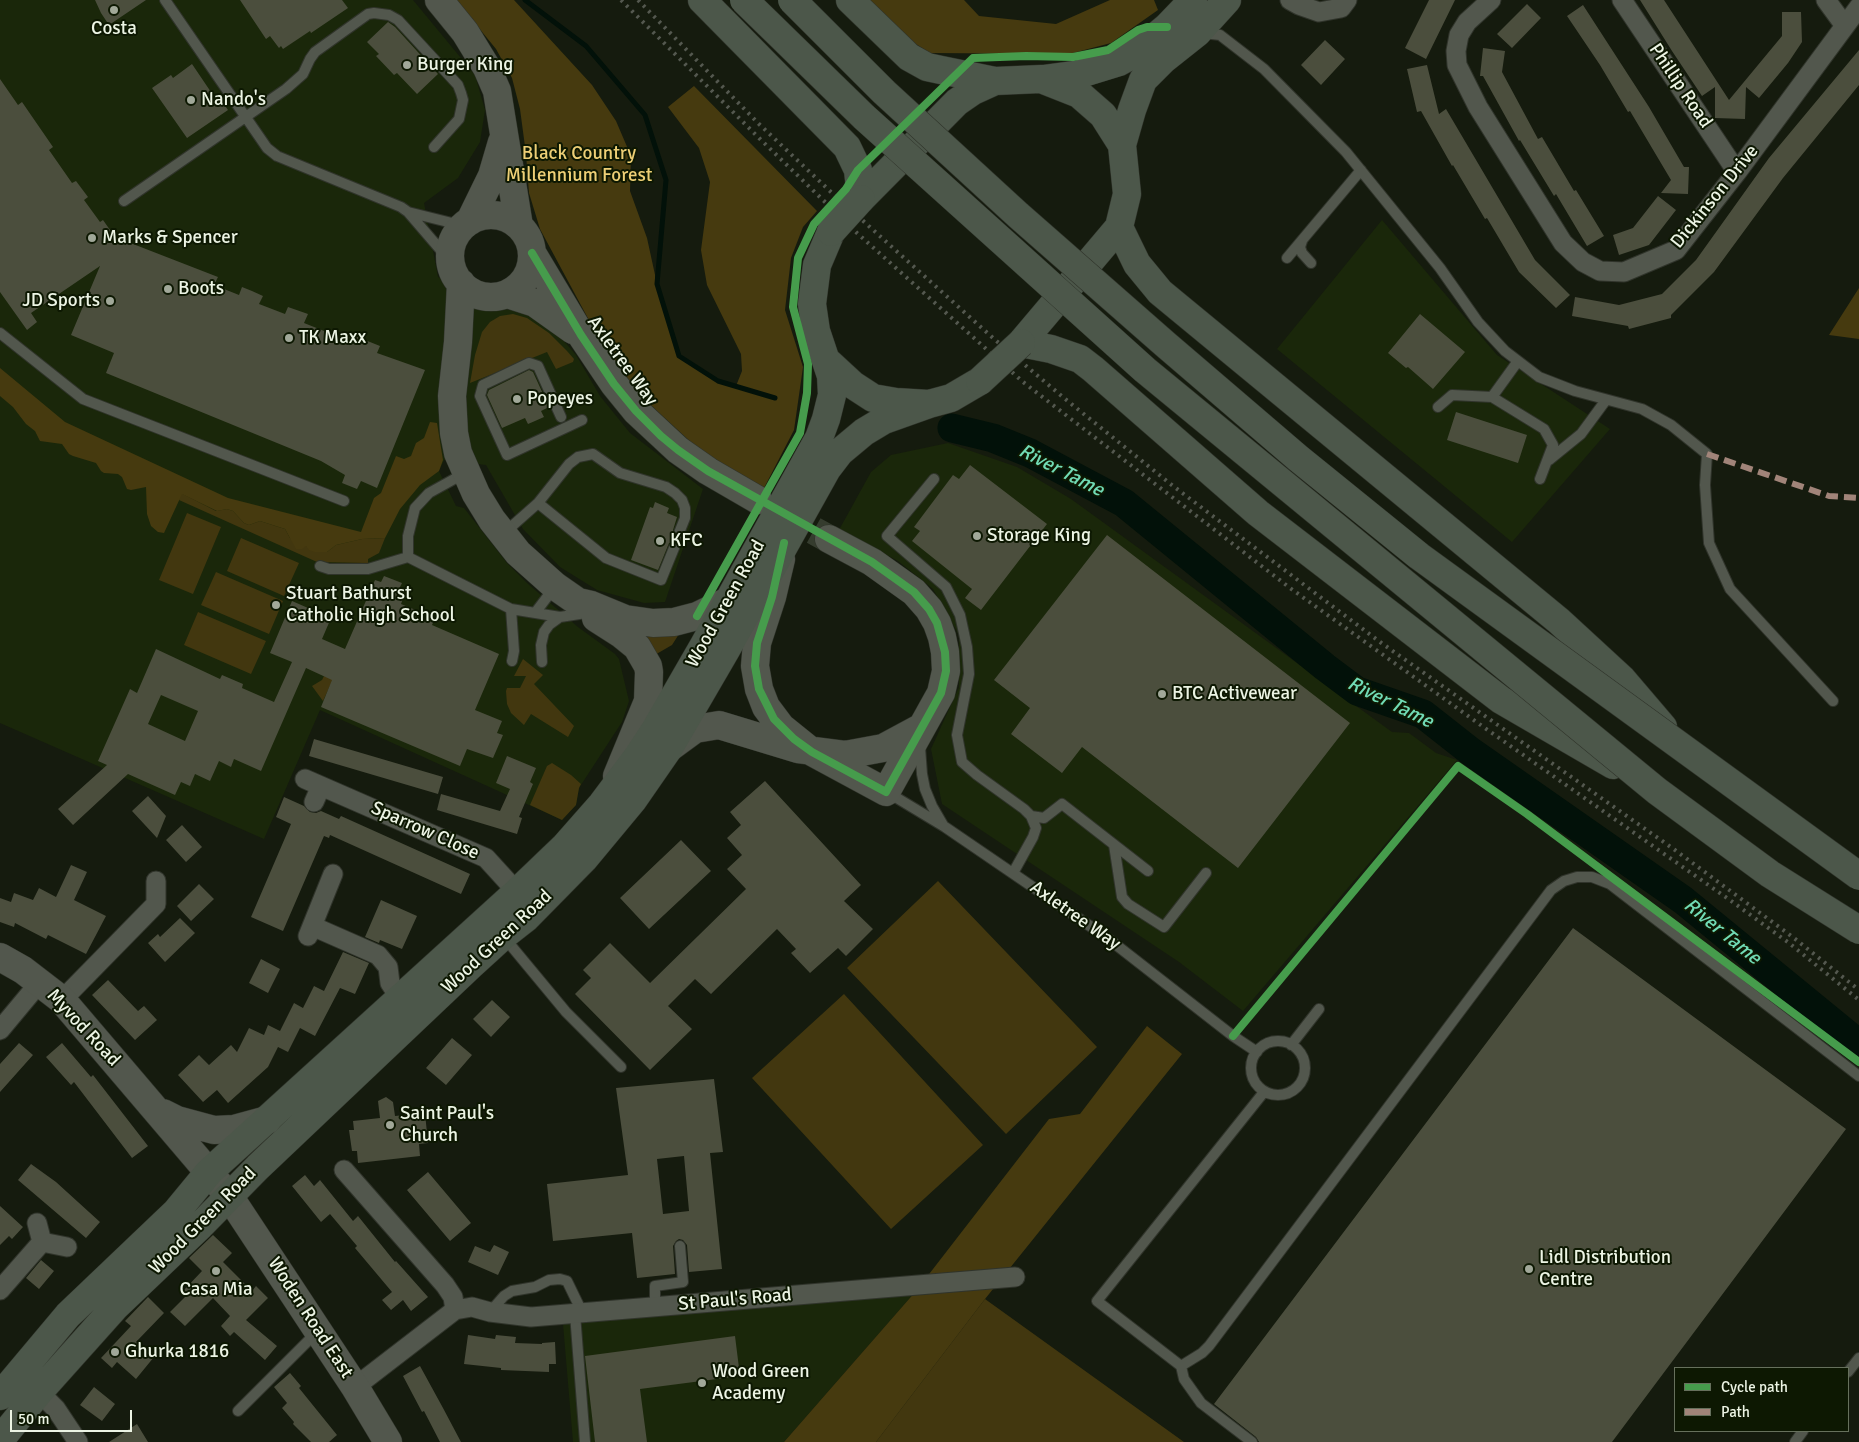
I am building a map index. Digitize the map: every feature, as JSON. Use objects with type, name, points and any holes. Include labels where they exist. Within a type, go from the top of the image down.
[{"type":"highway","points":[[702,0],[847,147],[858,170],[861,199]]},
{"type":"highway","points":[[744,0],[864,117],[1145,370],[1657,790],[1770,874],[1859,930]]},
{"type":"highway","points":[[792,0],[884,92],[1018,215],[1157,338],[1298,458],[1420,556],[1859,876]]},
{"type":"highway","points":[[850,0],[909,57],[927,67],[995,81],[1041,79],[1080,74],[1119,62],[1137,52],[1167,27],[1192,0]]},
{"type":"highway","points":[[1227,0],[1198,33],[1163,60],[1143,80],[1132,110],[1122,145],[1126,194],[1119,227],[1137,264],[1160,292],[1559,620],[1622,679],[1673,739]]},
{"type":"highway","points":[[1167,27],[1198,33]]},
{"type":"highway","points":[[1041,79],[1079,94],[1103,115],[1122,145]]},
{"type":"highway","name":"Wood Green Road","points":[[2,1389],[68,1315],[176,1212],[209,1172],[517,892],[565,846],[610,794],[655,730],[819,438],[832,395],[831,376],[816,331],[812,304],[817,265],[831,232],[957,102],[973,91],[995,81]]},
{"type":"highway","name":"Wood Green Road","points":[[0,1440],[39,1392],[116,1306],[230,1196],[258,1166],[503,936],[526,918],[584,859],[633,800],[669,748],[726,650],[826,469],[840,452],[864,432],[884,420],[951,398],[980,381],[1022,343],[1119,227]]},
{"type":"highway","points":[[1022,343],[1051,349],[1080,359],[1258,513],[1501,700],[1657,790]]},
{"type":"highway","points":[[827,361],[854,385],[873,398],[896,402],[929,404]]},
{"type":"street","points":[[439,0],[464,32],[487,68],[497,91],[519,226]]},
{"type":"street","points":[[1290,0],[1319,12],[1341,8],[1347,0]]},
{"type":"street","name":"Dickinson Drive","points":[[1491,0],[1467,22],[1459,35],[1456,50],[1457,65],[1478,106],[1563,243],[1583,262],[1600,271],[1624,272],[1676,250],[1737,172],[1859,7]]},
{"type":"street","name":"Phillip Road","points":[[1622,0],[1737,172]]},
{"type":"street","points":[[1826,0],[1844,26]]},
{"type":"street","points":[[504,138],[492,176],[467,224],[456,236],[451,249],[456,272],[458,342],[453,376],[452,418],[458,453],[466,472],[482,505],[502,535],[533,568],[555,586],[575,611],[621,634],[637,647],[648,666],[650,672],[648,701],[610,794]]},
{"type":"street","points":[[458,342],[500,296],[518,288],[532,266],[530,243],[519,226],[511,220],[501,216],[490,215],[480,217],[467,224]]},
{"type":"street","name":"Axletree Way","points":[[532,253],[581,335],[614,384],[636,412],[678,450],[708,471],[758,500]]},
{"type":"street","points":[[456,272],[470,291],[480,296],[500,296]]},
{"type":"street","name":"Axletree Way","points":[[500,296],[535,303],[581,335]]},
{"type":"street","points":[[829,539],[872,562],[908,587],[929,608],[937,623],[945,652],[946,671],[941,693],[886,792]]},
{"type":"street","name":"Axletree Way","points":[[784,543],[772,598],[757,643],[755,666],[759,689],[774,719],[794,739],[812,752],[886,792]]},
{"type":"street","points":[[575,611],[591,604],[625,619],[653,623],[674,622],[691,617],[728,601]]},
{"type":"street","name":"Axletree Way","points":[[669,748],[695,729],[719,725],[812,752],[845,755],[865,753],[883,748],[923,726]]},
{"type":"street","name":"Sparrow Close","points":[[313,789],[486,858],[517,892]]},
{"type":"street","points":[[333,874],[310,931],[378,955],[388,967],[390,983],[400,998]]},
{"type":"street","points":[[62,1000],[156,904],[156,881]]},
{"type":"street","name":"Myvod Road","points":[[0,957],[23,970],[62,1000],[209,1172]]},
{"type":"street","points":[[0,1030],[40,982]]},
{"type":"street","name":"Myvod Road","points":[[157,1110],[177,1120],[214,1130],[234,1129],[266,1120]]},
{"type":"street","points":[[344,1170],[445,1285],[453,1297],[455,1310],[355,1387]]},
{"type":"street","name":"Woden Road East","points":[[209,1172],[230,1196],[355,1387],[388,1442]]},
{"type":"street","points":[[37,1222],[42,1242]]},
{"type":"street","points":[[42,1242],[67,1247]]},
{"type":"street","points":[[0,1290],[42,1242]]},
{"type":"street","name":"St Paul's Road","points":[[455,1310],[472,1307],[490,1312],[531,1317],[1015,1277]]},
{"type":"street","points":[[39,1392],[56,1409],[78,1442]]},
{"type":"lane","points":[[169,1],[246,118],[267,148],[277,156],[393,203],[408,212],[467,224]]},
{"type":"lane","points":[[124,201],[246,118],[298,80],[315,52],[368,14],[381,13],[398,20],[458,85],[463,100],[459,119],[434,147]]},
{"type":"lane","points":[[1198,33],[1220,35],[1264,69],[1346,152],[1440,268],[1478,322],[1505,351],[1539,377],[1575,391],[1642,409],[1671,426],[1707,454],[1704,485],[1709,543],[1730,589],[1833,701]]},
{"type":"lane","points":[[1288,258],[1361,170]]},
{"type":"lane","points":[[408,212],[456,272]]},
{"type":"lane","points":[[1302,240],[1300,247],[1302,254],[1312,263]]},
{"type":"lane","points":[[0,333],[83,398],[344,502]]},
{"type":"lane","points":[[1492,397],[1518,361]]},
{"type":"lane","points":[[561,417],[538,366],[529,363],[483,385],[480,396],[507,455],[582,420]]},
{"type":"lane","points":[[1438,408],[1452,395],[1492,397],[1544,429],[1554,445],[1540,479]]},
{"type":"lane","points":[[1548,461],[1581,434],[1606,400]]},
{"type":"lane","points":[[502,535],[538,503],[569,464],[578,457],[593,454],[620,473],[666,488],[682,500],[686,518],[679,533]]},
{"type":"lane","points":[[408,557],[408,536],[415,508],[429,493],[466,472]]},
{"type":"lane","points":[[934,479],[887,536],[946,587],[960,614],[967,647],[969,674],[957,735],[962,762],[1024,809],[1031,816],[1036,828],[1033,837],[1013,872]]},
{"type":"lane","points":[[538,503],[606,558],[661,580],[674,548]]},
{"type":"lane","points":[[320,566],[329,569],[368,569],[408,557],[512,609],[535,613],[575,611]]},
{"type":"lane","points":[[535,613],[555,586]]},
{"type":"lane","points":[[512,609],[514,651],[512,661]]},
{"type":"lane","points":[[542,662],[541,645],[544,632],[554,620],[575,611]]},
{"type":"lane","points":[[535,613],[544,632]]},
{"type":"lane","points":[[923,726],[920,741],[922,774],[932,806],[945,827]]},
{"type":"lane","name":"Axletree Way","points":[[886,792],[945,827],[1106,936],[1233,1036],[1257,1052]]},
{"type":"lane","points":[[1031,816],[1044,818],[1062,804],[1148,871]]},
{"type":"lane","points":[[1114,845],[1122,897],[1128,904],[1164,927],[1206,872]]},
{"type":"lane","points":[[1181,1366],[1202,1353],[1209,1346],[1551,890],[1564,881],[1577,877],[1592,877],[1610,884],[1859,1076]]},
{"type":"lane","points":[[503,936],[566,1012],[621,1068]]},
{"type":"lane","points":[[1291,1045],[1319,1009]]},
{"type":"lane","points":[[1272,1042],[1282,1042],[1291,1045],[1302,1057],[1304,1074],[1301,1082],[1289,1093],[1281,1095],[1264,1092],[1257,1086],[1251,1068],[1252,1060],[1257,1052],[1264,1045],[1272,1042]]},
{"type":"lane","points":[[1252,1442],[1200,1403],[1184,1379],[1181,1366],[1097,1301],[1264,1092]]},
{"type":"lane","points":[[655,1307],[655,1286],[683,1282],[680,1246]]},
{"type":"lane","points":[[490,1312],[504,1296],[512,1291],[535,1287],[549,1280],[560,1279],[567,1281],[579,1314],[585,1442]]},
{"type":"lane","points":[[238,1411],[318,1330]]},
{"type":"lane","points":[[1849,1371],[1859,1358]]},
{"type":"lane","points":[[1794,1442],[1802,1432]]},
{"type":"shaded area","points":[[0,0],[413,0],[475,75],[485,110],[480,142],[458,178],[424,203],[438,277],[503,309],[540,313],[576,355],[600,396],[630,433],[703,489],[665,602],[644,603],[597,590],[560,567],[523,529],[486,465],[444,460],[439,471],[456,506],[464,508],[507,563],[578,627],[619,659],[629,701],[622,722],[579,788],[576,805],[562,820],[320,710],[264,839],[0,723]]},
{"type":"shaded area","points":[[1382,220],[1497,355],[1610,429],[1512,542],[1277,349]]},
{"type":"shaded area","points":[[513,314],[527,318],[549,333],[574,359],[573,362],[556,369],[547,352],[470,383],[475,355],[482,332],[490,322],[500,316]]},
{"type":"shaded area","points":[[948,443],[1017,467],[1071,499],[1392,732],[1409,733],[1436,753],[1457,760],[1243,1011],[1179,962],[942,804],[931,749],[959,687],[959,635],[933,589],[898,561],[839,530],[871,472],[891,455]]},
{"type":"shaded area","points":[[181,493],[216,511],[227,509],[233,511],[244,523],[249,525],[260,521],[285,529],[290,538],[306,546],[327,552],[336,545],[362,539],[385,538],[379,553],[368,559],[368,563],[317,562],[179,500]]},
{"type":"shaded area","points":[[187,513],[221,527],[193,594],[159,580]]},
{"type":"shaded area","points":[[241,538],[299,563],[284,596],[227,571]]},
{"type":"shaded area","points":[[216,572],[283,601],[269,634],[201,605]]},
{"type":"shaded area","points":[[198,612],[266,641],[251,674],[184,645]]},
{"type":"shaded area","points":[[681,631],[672,645],[653,656],[638,633]]},
{"type":"shaded area","points":[[523,659],[543,675],[534,684],[574,726],[568,737],[531,714],[524,725],[511,713],[507,704],[506,691],[507,688],[520,688],[526,676],[514,676]]},
{"type":"shaded area","points":[[324,676],[333,679],[323,701],[312,686],[322,680]]},
{"type":"shaded area","points":[[552,763],[581,784],[576,805],[562,820],[530,805],[547,766]]},
{"type":"shaded area","points":[[938,881],[1097,1047],[1006,1134],[847,968]]},
{"type":"shaded area","points":[[844,994],[983,1145],[891,1229],[752,1078]]},
{"type":"shaded area","name":"Wood Green Academy","points":[[916,1291],[784,1442],[573,1442],[563,1324]]},
{"type":"shaded area","points":[[985,1299],[1184,1442],[876,1442]]},
{"type":"green space","name":"Black Country Millennium Forest","points":[[456,0],[514,0],[592,85],[616,121],[631,156],[630,191],[647,238],[657,284],[679,356],[717,381],[736,386],[742,371],[741,354],[707,285],[701,250],[710,182],[699,148],[668,107],[694,86],[817,211],[803,227],[791,258],[785,310],[803,367],[794,430],[764,488],[734,473],[695,446],[643,398],[605,350],[540,229],[529,193],[520,109],[512,78],[496,49]]},
{"type":"green space","points":[[870,0],[964,0],[979,16],[1056,24],[1110,0],[1154,0],[1158,10],[1111,43],[1069,54],[930,53],[897,32]]},
{"type":"green space","points":[[1859,288],[1859,339],[1829,335]]},
{"type":"green space","points":[[0,368],[65,422],[228,498],[361,532],[374,498],[381,493],[396,456],[404,459],[411,456],[416,443],[424,438],[430,422],[437,423],[443,460],[439,471],[420,485],[400,509],[385,538],[362,539],[336,545],[327,552],[315,552],[309,550],[306,546],[302,549],[296,549],[285,529],[260,521],[249,525],[244,523],[233,511],[227,509],[217,511],[182,494],[164,533],[158,532],[151,526],[147,514],[146,487],[127,489],[122,477],[118,474],[104,473],[96,463],[69,454],[62,444],[40,441],[35,431],[0,396]]},
{"type":"green space","points":[[1147,1026],[1182,1054],[985,1299],[876,1442],[784,1442],[916,1291],[1049,1119],[1080,1114]]},
{"type":"building","name":"Costa","points":[[95,0],[146,0],[109,25]]},
{"type":"building","points":[[240,0],[342,0],[348,8],[283,49],[281,46],[279,48],[270,36],[266,39]]},
{"type":"building","points":[[1429,0],[1455,0],[1426,59],[1405,48]]},
{"type":"building","points":[[1640,0],[1664,0],[1729,100],[1782,36],[1782,12],[1801,12],[1802,42],[1788,63],[1759,98],[1746,87],[1745,119],[1715,118],[1715,87],[1702,96]]},
{"type":"building","points":[[1527,4],[1541,18],[1512,48],[1497,34]]},
{"type":"building","points":[[1583,5],[1649,107],[1684,167],[1689,167],[1688,194],[1661,193],[1671,180],[1630,111],[1628,112],[1600,65],[1567,16]]},
{"type":"building","name":"Burger King","points":[[388,22],[395,27],[438,74],[417,94],[397,73],[394,75],[376,56],[379,54],[367,42]]},
{"type":"building","points":[[1325,40],[1345,59],[1321,85],[1301,65]]},
{"type":"building","points":[[1483,48],[1505,51],[1502,72],[1538,139],[1542,137],[1574,191],[1576,190],[1604,236],[1587,246],[1556,194],[1554,196],[1519,141],[1483,76],[1480,76]]},
{"type":"building","points":[[1859,50],[1859,85],[1783,178],[1714,272],[1671,315],[1671,318],[1629,329],[1628,326],[1572,316],[1575,297],[1619,305],[1662,294],[1696,260],[1769,158]]},
{"type":"building","name":"Nando's","points":[[192,64],[215,98],[218,96],[228,110],[187,138],[152,88],[171,75],[173,78]]},
{"type":"building","points":[[1427,65],[1439,114],[1446,109],[1535,260],[1570,295],[1556,308],[1519,272],[1487,218],[1485,219],[1452,166],[1421,111],[1417,112],[1407,69]]},
{"type":"building","points":[[0,79],[18,105],[22,102],[53,147],[49,150],[72,183],[76,181],[88,197],[84,200],[100,222],[103,220],[115,237],[218,277],[214,285],[239,295],[242,287],[263,296],[259,304],[285,314],[288,307],[308,314],[304,323],[347,340],[350,334],[380,346],[377,353],[425,370],[377,488],[361,481],[357,489],[342,483],[345,475],[321,461],[106,373],[114,353],[71,335],[100,266],[31,313],[37,322],[27,330],[0,292]]},
{"type":"building","points":[[1658,196],[1676,210],[1649,245],[1619,255],[1613,235],[1633,228]]},
{"type":"building","points":[[1420,314],[1465,352],[1433,389],[1408,367],[1406,368],[1388,353]]},
{"type":"building","name":"Popeyes","points":[[529,370],[533,372],[549,407],[541,411],[544,417],[528,424],[525,418],[502,428],[487,395],[489,390]]},
{"type":"building","points":[[1456,412],[1527,435],[1518,463],[1447,440]]},
{"type":"building","name":"Storage King","points":[[970,465],[1047,524],[981,610],[965,598],[972,589],[912,541],[920,531],[914,527],[953,475],[959,479]]},
{"type":"building","name":"KFC","points":[[655,502],[669,508],[667,513],[677,517],[673,530],[674,538],[680,540],[685,536],[681,548],[677,542],[669,543],[658,570],[631,560],[650,507],[653,508]]},
{"type":"building","name":"BTC Activewear","points":[[1107,535],[1350,723],[1238,868],[1082,747],[1062,773],[1011,734],[1030,708],[994,680]]},
{"type":"building","points":[[384,576],[402,583],[398,591],[405,593],[401,604],[435,618],[432,625],[499,654],[475,710],[502,721],[497,733],[503,735],[493,758],[467,749],[460,766],[321,707],[332,680],[306,668],[261,771],[234,759],[231,767],[219,761],[210,781],[195,774],[190,786],[181,782],[175,795],[128,774],[73,825],[58,809],[107,765],[98,761],[130,689],[137,693],[156,649],[220,679],[222,675],[243,684],[242,688],[274,702],[292,662],[270,653],[292,601],[331,618],[322,639],[345,649],[375,580],[381,582]],"holes":[[[161,695],[198,711],[185,741],[148,724]]]},
{"type":"building","points":[[314,739],[443,777],[438,794],[309,756]]},
{"type":"building","points":[[507,756],[536,768],[530,782],[533,784],[519,817],[522,818],[517,834],[437,810],[441,794],[500,811],[510,789],[496,783]]},
{"type":"building","points":[[765,781],[861,885],[844,901],[873,929],[846,956],[838,948],[810,973],[791,953],[796,949],[777,929],[711,994],[695,979],[668,1006],[692,1029],[650,1070],[575,994],[591,978],[583,970],[610,943],[650,983],[746,889],[727,869],[742,855],[727,838],[741,825],[730,812]]},
{"type":"building","points":[[148,796],[166,816],[157,838],[132,811]]},
{"type":"building","points":[[284,797],[304,806],[310,812],[316,813],[321,811],[339,819],[341,816],[470,874],[461,894],[330,835],[329,838],[324,836],[283,931],[251,917],[291,824],[276,817]]},
{"type":"building","points":[[182,825],[202,847],[186,862],[166,840]]},
{"type":"building","points":[[681,840],[711,871],[649,929],[620,898]]},
{"type":"building","points":[[71,865],[87,872],[74,900],[106,916],[86,954],[48,935],[46,939],[15,923],[14,927],[0,922],[0,898],[11,902],[14,893],[33,900],[39,888],[56,897]]},
{"type":"building","points":[[199,884],[214,899],[191,921],[177,906]]},
{"type":"building","points":[[381,900],[417,916],[402,949],[380,940],[379,943],[365,937]]},
{"type":"building","points":[[180,918],[195,933],[165,962],[148,943],[158,934],[160,937]]},
{"type":"building","name":"Lidl Distribution Centre","points":[[1573,928],[1846,1129],[1612,1442],[1259,1442],[1256,1437],[1214,1404]]},
{"type":"building","points":[[343,952],[369,963],[355,994],[340,988],[315,1036],[300,1028],[288,1052],[278,1047],[268,1067],[228,1103],[217,1090],[203,1102],[178,1075],[199,1055],[209,1065],[231,1045],[237,1052],[249,1028],[264,1035],[268,1025],[280,1031],[294,1003],[303,1008],[314,986],[324,991]]},
{"type":"building","points":[[261,959],[280,969],[268,993],[249,983]]},
{"type":"building","points":[[108,980],[138,1011],[144,1006],[157,1020],[135,1040],[92,995]]},
{"type":"building","points":[[492,1000],[510,1017],[491,1037],[473,1019]]},
{"type":"building","points":[[452,1038],[472,1055],[446,1085],[426,1068]]},
{"type":"building","points":[[19,1043],[33,1055],[0,1092],[0,1064]]},
{"type":"building","points":[[62,1043],[91,1077],[93,1075],[148,1146],[132,1158],[74,1082],[71,1085],[46,1057]]},
{"type":"building","points":[[714,1079],[723,1152],[710,1153],[722,1269],[689,1272],[687,1245],[683,1240],[679,1239],[673,1246],[675,1274],[637,1278],[632,1233],[553,1241],[547,1184],[628,1175],[616,1088]],"holes":[[[684,1156],[689,1211],[663,1214],[657,1159]]]},
{"type":"building","name":"Saint Paul's Church","points":[[386,1097],[393,1102],[395,1116],[425,1113],[428,1143],[419,1144],[420,1156],[358,1163],[357,1151],[352,1151],[349,1130],[354,1130],[353,1121],[380,1118],[378,1101]]},
{"type":"building","points":[[31,1164],[56,1182],[100,1222],[86,1238],[18,1180]]},
{"type":"building","points":[[428,1172],[471,1223],[450,1241],[407,1190]]},
{"type":"building","points":[[305,1175],[314,1186],[320,1180],[353,1221],[358,1216],[395,1262],[428,1297],[411,1311],[403,1300],[391,1310],[382,1300],[392,1292],[355,1248],[357,1246],[330,1214],[321,1222],[292,1186]]},
{"type":"building","points":[[0,1206],[23,1227],[12,1239],[9,1236],[0,1245]]},
{"type":"building","points":[[213,1235],[232,1253],[223,1262],[252,1291],[256,1286],[268,1298],[246,1320],[277,1346],[265,1360],[234,1332],[230,1336],[221,1326],[230,1316],[213,1298],[185,1326],[170,1312],[187,1295],[183,1291],[202,1271],[189,1258]]},
{"type":"building","points":[[494,1245],[509,1252],[498,1275],[468,1262],[475,1246],[490,1252]]},
{"type":"building","points":[[41,1260],[54,1271],[39,1289],[26,1278]]},
{"type":"building","points":[[148,1297],[164,1313],[136,1342],[154,1357],[136,1379],[117,1362],[112,1368],[101,1358],[131,1326],[125,1321]]},
{"type":"building","points":[[468,1335],[495,1339],[496,1335],[516,1337],[515,1343],[542,1344],[555,1342],[556,1364],[549,1364],[549,1372],[501,1370],[501,1368],[464,1364]]},
{"type":"building","points":[[735,1336],[740,1376],[640,1389],[647,1442],[595,1442],[585,1356]]},
{"type":"building","points":[[420,1366],[461,1442],[440,1442],[424,1411],[422,1412],[403,1376]]},
{"type":"building","points":[[290,1373],[301,1386],[299,1388],[337,1435],[329,1442],[311,1442],[293,1424],[294,1422],[282,1408],[287,1403],[274,1387]]},
{"type":"building","points":[[94,1387],[115,1404],[102,1421],[80,1405]]},
{"type":"building","points":[[137,1424],[148,1442],[109,1442]]},
{"type":"waterway","points":[[525,0],[586,46],[645,115],[666,180],[657,284],[679,356],[718,381],[775,398]]},
{"type":"waterway","name":"River Tame","points":[[952,428],[993,438],[1030,453],[1124,503],[1357,691],[1423,714],[1470,751],[1683,900],[1859,1044]]},
{"type":"tunnel","points":[[777,510],[829,539]]},
{"type":"railway","points":[[621,0],[857,233],[1023,382],[1290,588],[1734,903],[1789,943],[1859,1000]]},
{"type":"railway","points":[[638,0],[759,124],[831,192],[993,338],[1064,398],[1173,486],[1380,642],[1675,850],[1794,938],[1859,990]]},
{"type":"marked path","points":[[1707,454],[1829,496],[1859,498]]},
{"type":"cycle path","points":[[697,616],[800,433],[807,393],[808,364],[793,307],[798,258],[814,224],[846,189],[858,170],[973,58],[1073,57],[1108,50],[1138,30],[1147,27],[1167,27]]},
{"type":"cycle path","points":[[532,253],[581,335],[614,384],[636,411],[661,436],[708,471],[872,562],[914,592],[929,609],[937,623],[945,652],[946,671],[941,693],[886,792],[812,752],[794,739],[774,719],[759,689],[755,666],[757,643],[772,597],[784,543]]},
{"type":"cycle path","points":[[1233,1036],[1458,766],[1527,814],[1859,1062]]},
{"type":"place","name":"Costa","points":[[114,10]]},
{"type":"place","name":"Burger King","points":[[407,65]]},
{"type":"place","name":"Nando's","points":[[191,100]]},
{"type":"place","name":"Marks & Spencer","points":[[92,238]]},
{"type":"place","name":"Boots","points":[[168,289]]},
{"type":"place","name":"JD Sports","points":[[110,301]]},
{"type":"place","name":"TK Maxx","points":[[289,338]]},
{"type":"place","name":"Popeyes","points":[[517,399]]},
{"type":"place","name":"Storage King","points":[[977,536]]},
{"type":"place","name":"KFC","points":[[660,541]]},
{"type":"place","name":"Stuart Bathurst Catholic High School","points":[[276,605]]},
{"type":"place","name":"BTC Activewear","points":[[1162,694]]},
{"type":"place","name":"Saint Paul's Church","points":[[390,1125]]},
{"type":"place","name":"Lidl Distribution Centre","points":[[1529,1269]]},
{"type":"place","name":"Casa Mia","points":[[216,1271]]},
{"type":"place","name":"Ghurka 1816","points":[[115,1352]]},
{"type":"place","name":"Wood Green Academy","points":[[702,1383]]}]
